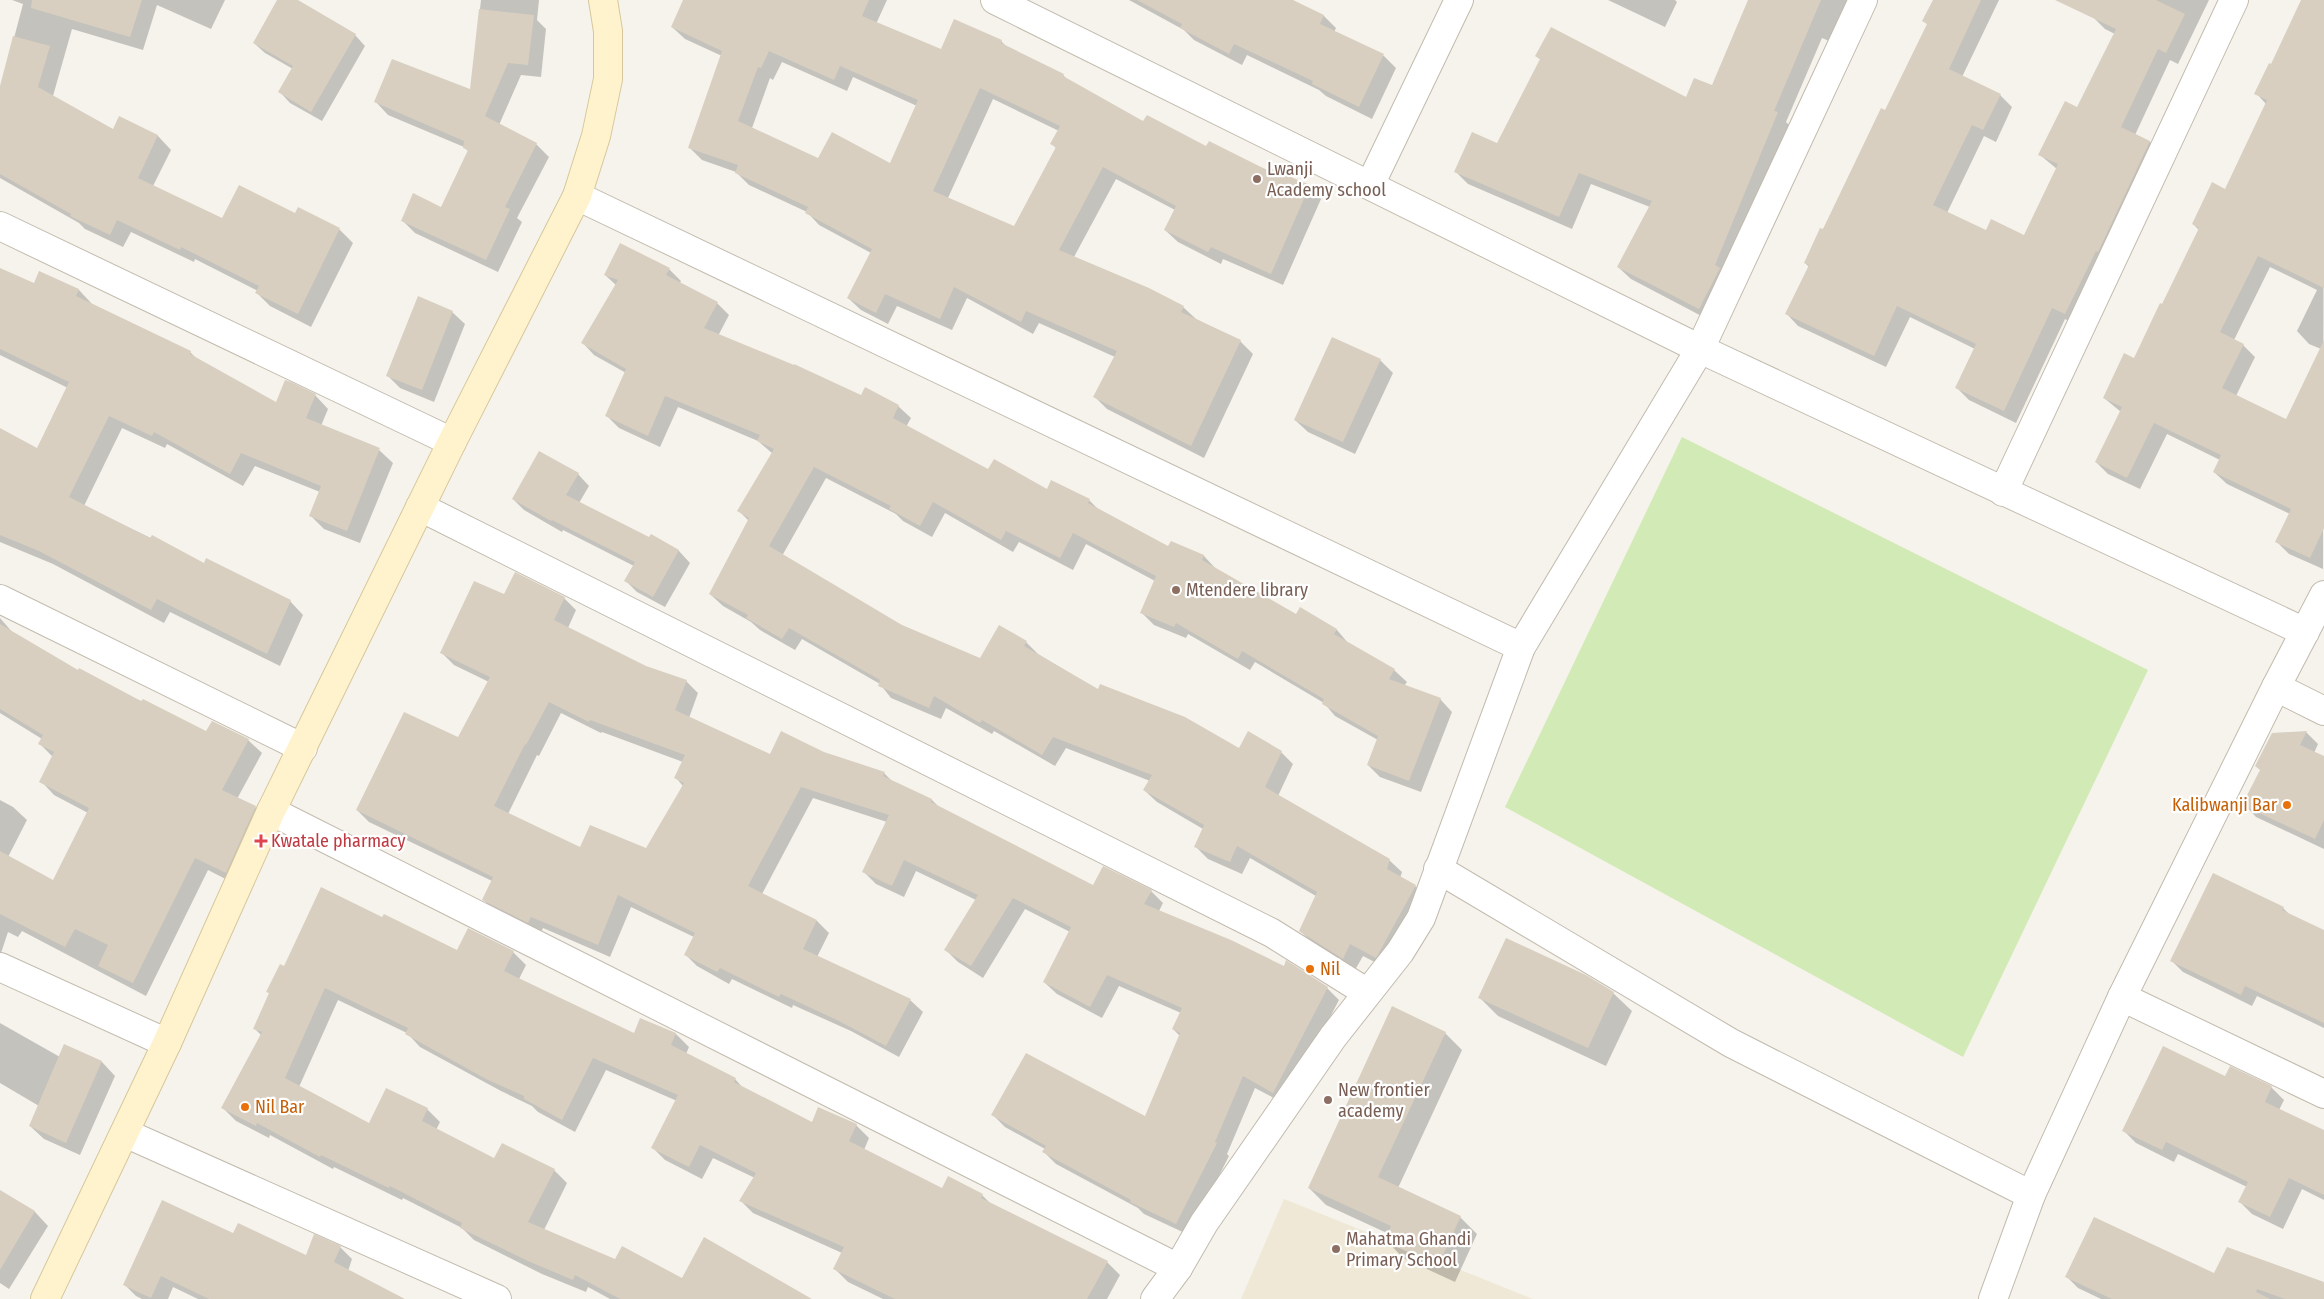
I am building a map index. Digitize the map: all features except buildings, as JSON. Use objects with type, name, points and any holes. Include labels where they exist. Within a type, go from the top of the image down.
[{"type":"main road","points":[[45,1299],[167,1043],[271,811],[452,442],[577,196],[596,136],[608,79],[608,31],[603,0]]},
{"type":"street","points":[[995,0],[1700,349],[2305,632]]},
{"type":"street","points":[[1370,185],[1459,0]]},
{"type":"street","points":[[1155,1299],[1178,1268],[1204,1223],[1366,992],[1378,981],[1400,952],[1421,918],[1494,726],[1521,647],[1700,349],[1863,0]]},
{"type":"street","points":[[2003,492],[2234,0]]},
{"type":"street","points":[[577,196],[1521,647]]},
{"type":"street","points":[[0,226],[452,442]]},
{"type":"street","points":[[420,507],[1272,933],[1366,992]]},
{"type":"street","points":[[1993,1299],[2031,1195],[2122,998],[2276,687],[2324,595]]},
{"type":"street","points":[[0,599],[303,748]]},
{"type":"street","points":[[2276,687],[2324,711]]},
{"type":"street","points":[[271,811],[1178,1268]]},
{"type":"street","points":[[1438,870],[1731,1042],[2031,1195]]},
{"type":"street","points":[[0,967],[167,1043]]},
{"type":"street","points":[[2122,998],[2324,1094]]},
{"type":"street","points":[[125,1133],[497,1299]]},
{"type":"shaded area","name":"Mahatma Ghandi Primary School","points":[[1284,1199],[1533,1299],[1241,1299]]},
{"type":"green space","points":[[1682,437],[2148,670],[1963,1057],[1505,807]]},
{"type":"place","name":"Lwanji Academy school","points":[[1257,179]]},
{"type":"place","name":"Mtendere library","points":[[1176,590]]},
{"type":"place","name":"Kalibwanji Bar","points":[[2287,805]]},
{"type":"place","name":"Kwatale pharmacy","points":[[261,841]]},
{"type":"place","name":"Nil","points":[[1310,969]]},
{"type":"place","name":"New frontier academy","points":[[1328,1100]]},
{"type":"place","name":"Nil Bar","points":[[245,1107]]},
{"type":"place","name":"Mahatma Ghandi Primary School","points":[[1336,1249]]}]
